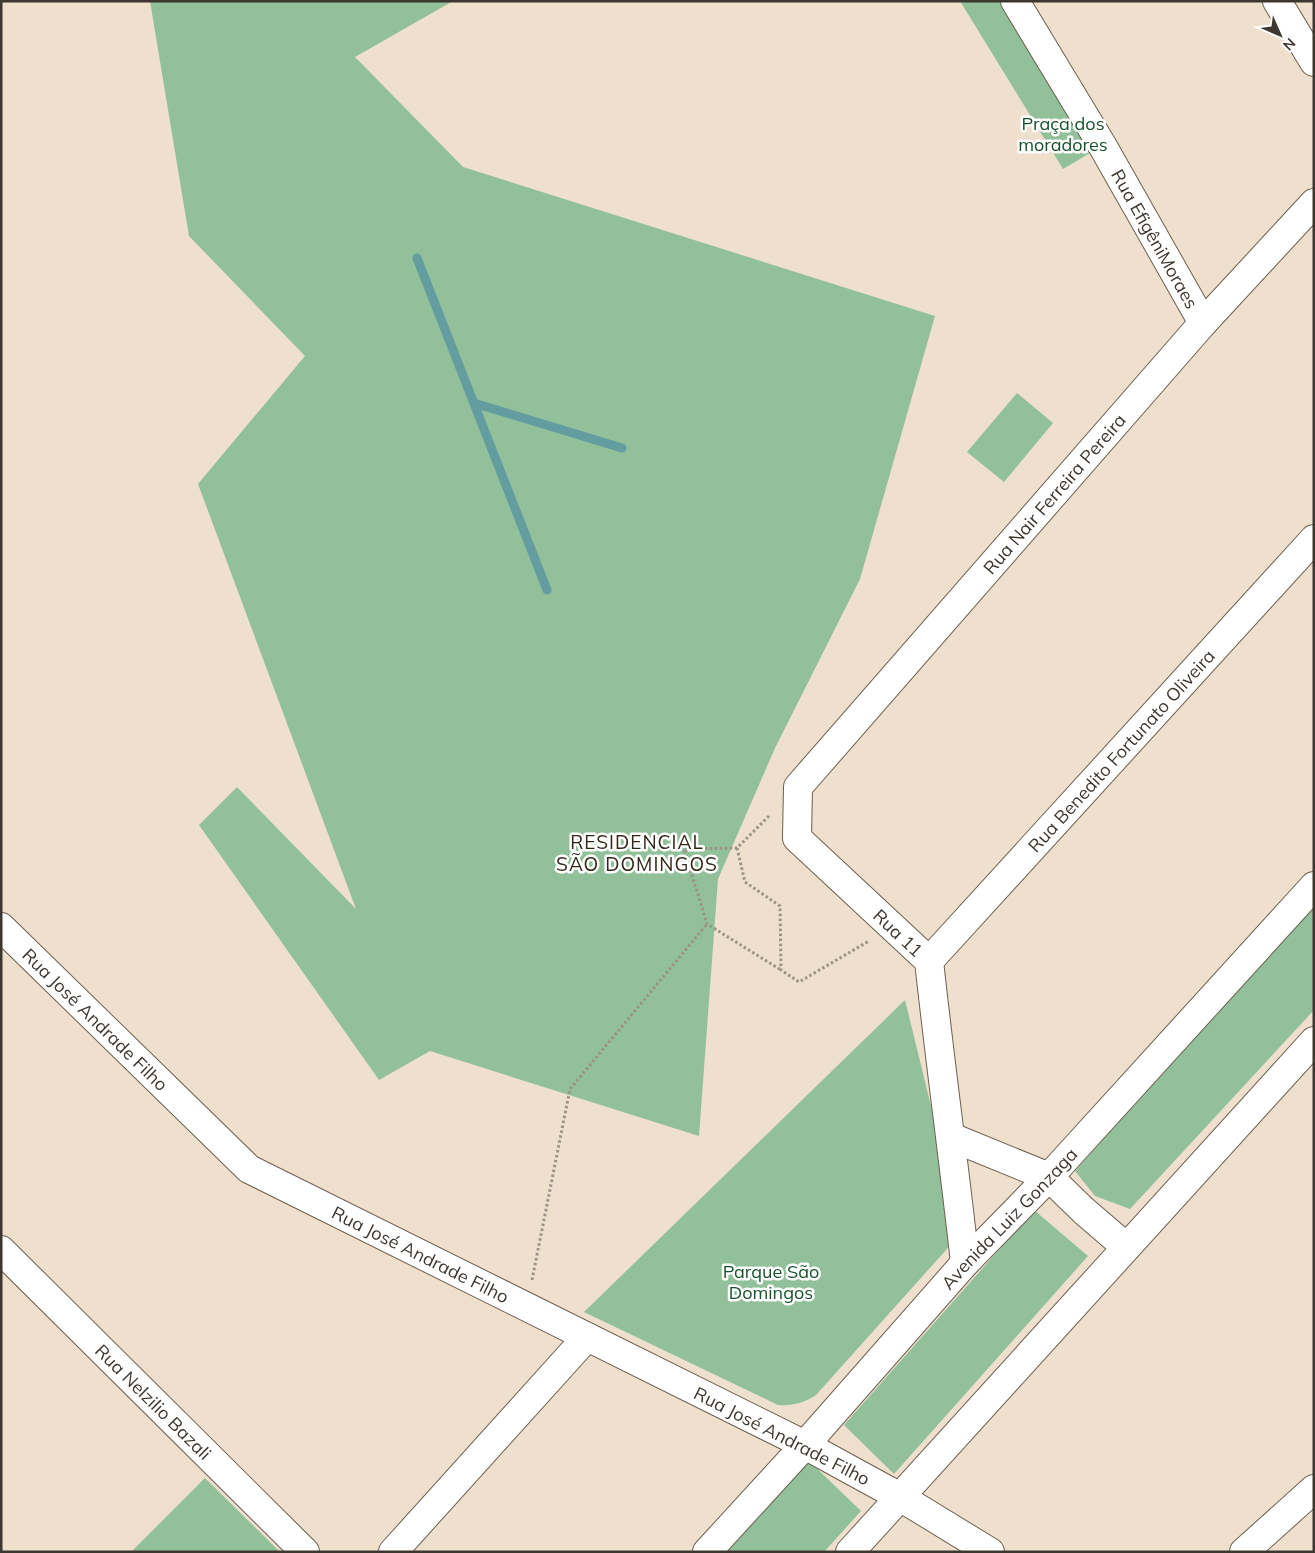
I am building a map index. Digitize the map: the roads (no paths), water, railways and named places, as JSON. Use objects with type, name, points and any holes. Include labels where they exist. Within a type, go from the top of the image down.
[{"type":"street","name":"Rua EfigêniMoraes","points":[[1015,1],[1102,145],[1203,324]]},
{"type":"street","points":[[1277,1],[1314,62]]},
{"type":"street","name":"Rua Nair Ferreira Pereira","points":[[798,787],[1203,324],[1314,203]]},
{"type":"street","name":"Rua Benedito Fortunato Oliveira","points":[[929,962],[1314,539]]},
{"type":"street","name":"Rua 11","points":[[798,787],[797,838],[929,962],[965,1263]]},
{"type":"street","name":"Avenida Luiz Gonzaga","points":[[707,1552],[805,1445],[965,1263],[1049,1178],[1314,886]]},
{"type":"street","name":"Rua José Andrade Filho","points":[[1,927],[249,1169],[805,1445],[900,1497],[990,1552]]},
{"type":"street","points":[[850,1552],[1314,1041]]},
{"type":"street","points":[[951,1137],[1049,1178],[1126,1247]]},
{"type":"street","name":"Rua Nelzilio Bazali","points":[[1,1250],[305,1552]]},
{"type":"street","points":[[392,1552],[587,1337]]},
{"type":"street","points":[[1244,1552],[1314,1489]]},
{"type":"waterway","points":[[417,258],[547,590]]},
{"type":"waterway","points":[[474,403],[622,448]]},
{"type":"district","name":"RESIDENCIAL SÃO DOMINGOS","points":[[637,853]]},
{"type":"park label","name":"Praça dos moradores","points":[[1063,133]]},
{"type":"park label","name":"Parque São Domingos","points":[[771,1281]]}]
